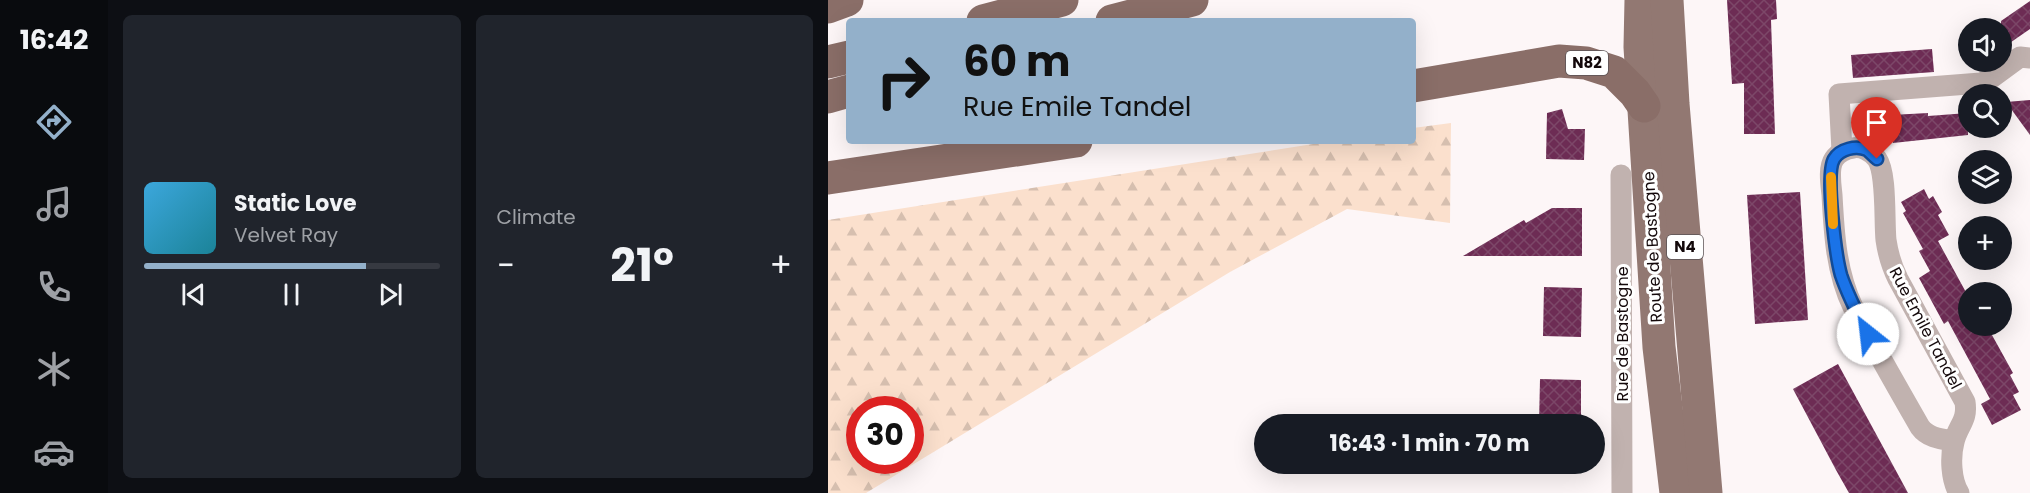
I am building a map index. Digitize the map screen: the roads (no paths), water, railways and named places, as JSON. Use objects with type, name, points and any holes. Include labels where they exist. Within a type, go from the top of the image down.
[{"type":"highway","points":[[828,7],[848,0]]},
{"type":"highway","points":[[995,18],[1062,0]]},
{"type":"highway","points":[[1123,18],[1192,0]]},
{"type":"highway","points":[[828,62],[846,58]]},
{"type":"highway","name":"N82","points":[[1416,85],[1559,61],[1586,63],[1614,72],[1635,93],[1644,106]]},
{"type":"highway","points":[[828,97],[846,92]]},
{"type":"highway","points":[[828,178],[1056,144]]},
{"type":"main road","name":"Route de Bastogne","points":[[1641,0],[1640,47],[1659,347],[1676,493]]},
{"type":"main road","name":"Route de Bastogne","points":[[1667,0],[1673,104],[1706,493]]},
{"type":"street","points":[[1954,441],[1933,437],[1920,427],[1852,304],[1841,273],[1835,247],[1831,174],[1833,160],[1842,151],[1839,94],[1981,82],[1990,79],[2020,57],[2030,58]]},
{"type":"street","name":"Rue Emile Tandel","points":[[1842,151],[1855,147],[1867,150],[1877,159],[1882,173],[1886,242],[1890,261],[1965,402],[1965,420],[1954,441],[1952,471],[1954,486],[1959,493]]},
{"type":"street","name":"Rue de Bastogne","points":[[1622,175],[1622,493]]}]
